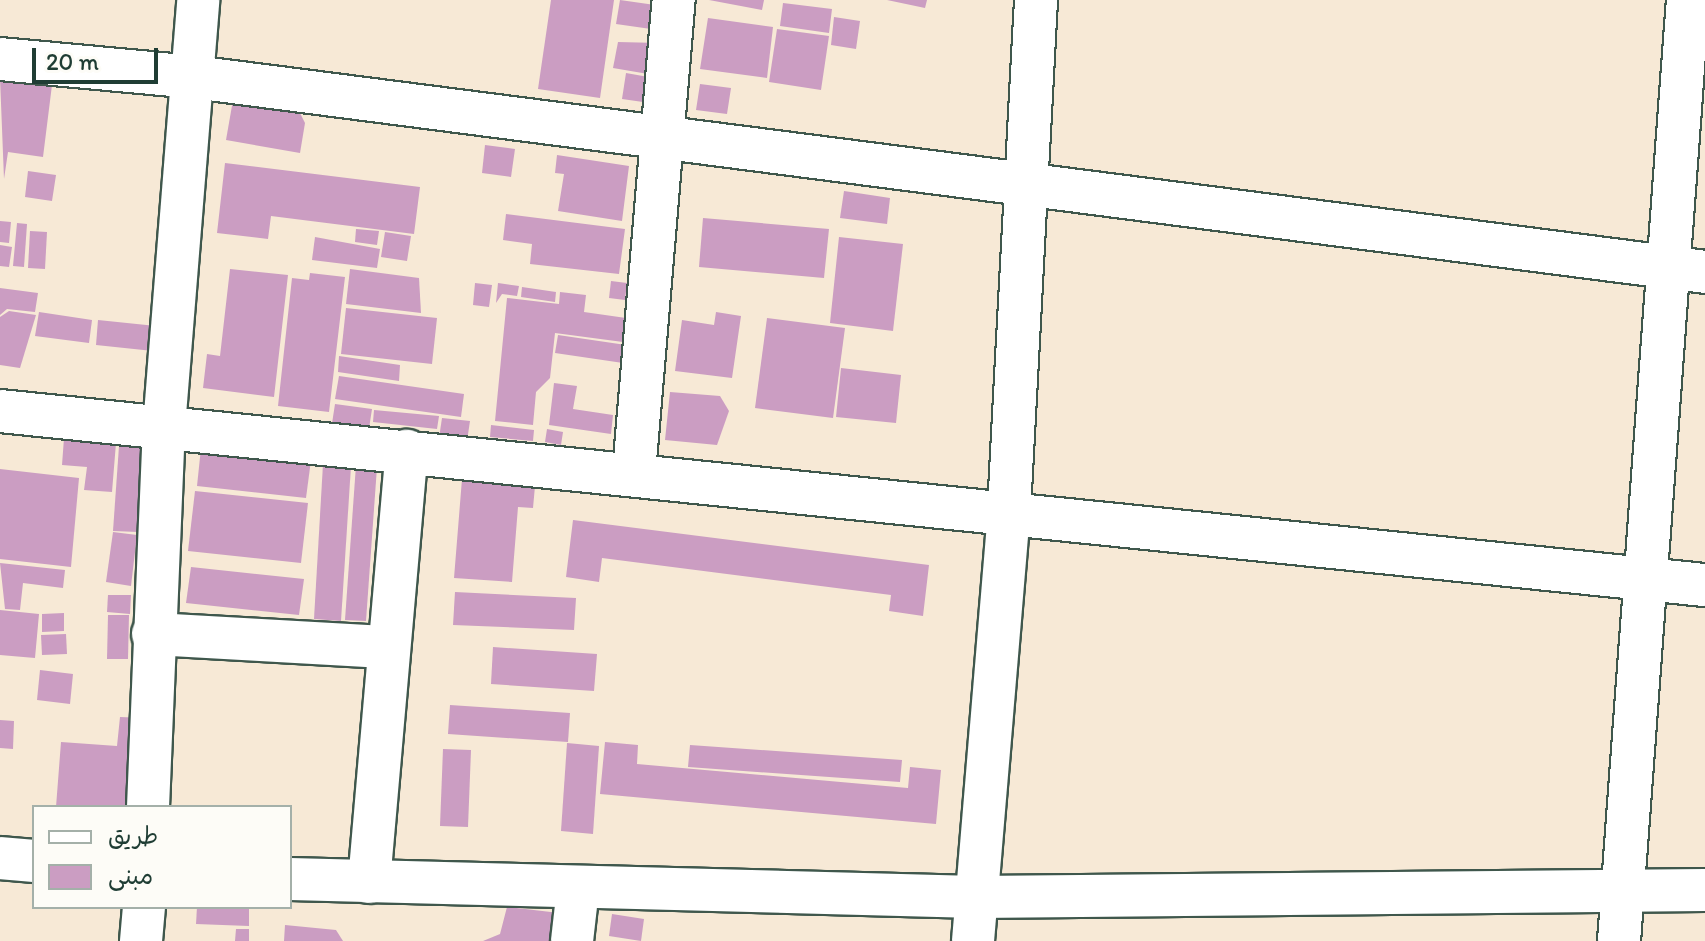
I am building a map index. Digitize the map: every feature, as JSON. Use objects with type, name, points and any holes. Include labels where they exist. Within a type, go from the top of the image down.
[{"type":"street","points":[[148,805],[164,427],[198,0]]},
{"type":"street","points":[[634,472],[674,0]]},
{"type":"street","points":[[973,941],[1009,510],[1036,0]]},
{"type":"street","points":[[1619,941],[1640,579],[1688,0]]},
{"type":"street","points":[[0,59],[194,77],[660,140],[1705,272]]},
{"type":"street","points":[[0,411],[1009,510],[1705,585]]},
{"type":"street","points":[[369,882],[386,647],[407,451]]},
{"type":"street","points":[[153,634],[386,647]]},
{"type":"street","points":[[0,858],[32,861]]},
{"type":"street","points":[[292,879],[976,897],[1705,890]]},
{"type":"street","points":[[572,941],[578,888]]},
{"type":"street","points":[[141,941],[144,909]]},
{"type":"building","points":[[551,0],[614,0],[600,98],[538,89]]},
{"type":"building","points":[[620,0],[662,6],[658,30],[616,24]]},
{"type":"building","points":[[709,0],[764,0],[762,10]]},
{"type":"building","points":[[887,0],[927,0],[925,8]]},
{"type":"building","points":[[783,3],[832,9],[829,33],[780,26]]},
{"type":"building","points":[[834,17],[860,21],[856,49],[831,45]]},
{"type":"building","points":[[708,18],[773,27],[767,78],[700,69]]},
{"type":"building","points":[[777,29],[829,36],[821,90],[769,82]]},
{"type":"building","points":[[618,42],[659,43],[654,75],[613,68]]},
{"type":"building","points":[[626,73],[654,78],[650,103],[622,99]]},
{"type":"building","points":[[0,78],[52,85],[43,157],[8,152],[4,179]]},
{"type":"building","points":[[700,84],[731,88],[727,114],[696,110]]},
{"type":"building","points":[[233,100],[299,111],[305,123],[300,153],[226,140]]},
{"type":"building","points":[[485,145],[515,149],[511,177],[482,173]]},
{"type":"building","points":[[557,155],[629,166],[622,221],[558,211],[564,174],[555,173]]},
{"type":"building","points":[[225,163],[420,187],[414,234],[271,216],[268,239],[217,233]]},
{"type":"building","points":[[28,171],[56,175],[52,201],[25,197]]},
{"type":"building","points":[[844,191],[890,198],[887,224],[840,218]]},
{"type":"building","points":[[506,214],[625,229],[619,274],[530,264],[532,244],[503,240]]},
{"type":"building","points":[[703,218],[829,229],[824,278],[699,267]]},
{"type":"building","points":[[0,221],[11,222],[9,243],[0,242]]},
{"type":"building","points":[[17,223],[27,224],[24,267],[13,266]]},
{"type":"building","points":[[356,229],[379,231],[377,245],[355,242]]},
{"type":"building","points":[[30,231],[47,232],[45,269],[28,268]]},
{"type":"building","points":[[385,232],[411,236],[407,261],[381,257]]},
{"type":"building","points":[[315,237],[380,249],[377,268],[312,260]]},
{"type":"building","points":[[839,237],[903,244],[893,331],[830,323]]},
{"type":"building","points":[[0,245],[12,247],[9,267],[0,266]]},
{"type":"building","points":[[230,269],[288,275],[274,397],[203,388],[207,354],[220,356]]},
{"type":"building","points":[[350,269],[419,278],[421,313],[346,304]]},
{"type":"building","points":[[310,273],[345,277],[329,412],[278,406],[292,278],[309,280]]},
{"type":"building","points":[[611,281],[627,283],[625,300],[609,298]]},
{"type":"building","points":[[475,283],[492,285],[489,307],[473,305]]},
{"type":"building","points":[[498,283],[519,286],[517,296],[502,294],[496,303]]},
{"type":"building","points":[[522,287],[556,292],[555,302],[521,297]]},
{"type":"building","points":[[0,288],[38,293],[35,312],[7,309],[0,315]]},
{"type":"building","points":[[560,292],[586,295],[584,312],[626,318],[623,342],[555,333],[550,378],[536,392],[533,425],[495,421],[507,298],[559,304]]},
{"type":"building","points":[[346,308],[437,318],[432,364],[341,354]]},
{"type":"building","points":[[9,311],[36,315],[20,368],[0,365],[0,317]]},
{"type":"building","points":[[39,312],[92,320],[89,343],[35,336]]},
{"type":"building","points":[[716,312],[741,316],[732,378],[675,371],[682,320],[714,325]]},
{"type":"building","points":[[767,318],[845,328],[833,418],[755,408]]},
{"type":"building","points":[[98,320],[156,326],[153,351],[96,345]]},
{"type":"building","points":[[558,335],[626,345],[623,363],[555,353]]},
{"type":"building","points":[[339,356],[400,365],[399,381],[338,372]]},
{"type":"building","points":[[841,368],[901,375],[896,423],[836,417]]},
{"type":"building","points":[[339,376],[464,394],[461,417],[335,399]]},
{"type":"building","points":[[554,383],[577,386],[573,409],[613,415],[611,434],[549,425]]},
{"type":"building","points":[[670,392],[720,396],[729,411],[717,445],[665,440]]},
{"type":"building","points":[[335,404],[372,409],[368,435],[331,430]]},
{"type":"building","points":[[374,410],[439,416],[437,429],[373,422]]},
{"type":"building","points":[[442,418],[470,421],[467,441],[439,438]]},
{"type":"building","points":[[491,425],[534,430],[533,441],[490,437]]},
{"type":"building","points":[[547,429],[563,432],[561,445],[545,442]]},
{"type":"building","points":[[64,438],[116,443],[112,492],[84,490],[87,467],[62,465]]},
{"type":"building","points":[[119,446],[143,448],[138,532],[113,531]]},
{"type":"building","points":[[201,448],[311,460],[306,498],[197,486]]},
{"type":"building","points":[[323,464],[351,466],[341,621],[314,619]]},
{"type":"building","points":[[356,465],[377,467],[366,621],[345,620]]},
{"type":"building","points":[[0,469],[79,478],[71,567],[0,559]]},
{"type":"building","points":[[462,479],[535,486],[533,508],[518,507],[512,582],[454,578]]},
{"type":"building","points":[[195,491],[308,503],[301,563],[188,551]]},
{"type":"building","points":[[573,520],[929,565],[923,616],[889,611],[891,595],[602,558],[599,582],[566,577]]},
{"type":"building","points":[[113,532],[137,535],[131,586],[106,582]]},
{"type":"building","points":[[0,563],[65,570],[63,588],[23,583],[20,610],[5,609]]},
{"type":"building","points":[[191,567],[304,579],[299,615],[186,603]]},
{"type":"building","points":[[455,592],[576,598],[574,630],[453,625]]},
{"type":"building","points":[[108,595],[131,595],[130,614],[107,612]]},
{"type":"building","points":[[0,610],[39,614],[35,658],[0,655]]},
{"type":"building","points":[[64,613],[64,631],[42,632],[42,614]]},
{"type":"building","points":[[108,615],[129,615],[128,659],[107,659]]},
{"type":"building","points":[[66,634],[67,654],[42,655],[41,635]]},
{"type":"building","points":[[493,647],[597,654],[594,691],[491,684]]},
{"type":"building","points":[[40,670],[73,674],[70,704],[37,700]]},
{"type":"building","points":[[450,705],[570,713],[568,742],[448,734]]},
{"type":"building","points":[[120,717],[146,718],[142,805],[56,805],[61,742],[117,746]]},
{"type":"building","points":[[0,720],[14,721],[13,749],[0,748]]},
{"type":"building","points":[[605,742],[638,745],[637,764],[908,788],[910,767],[941,770],[936,824],[600,794]]},
{"type":"building","points":[[567,743],[599,746],[593,834],[561,831]]},
{"type":"building","points":[[690,745],[902,760],[900,782],[688,767]]},
{"type":"building","points":[[443,749],[471,750],[468,827],[440,826]]},
{"type":"building","points":[[507,907],[568,914],[565,941],[483,941],[500,934]]},
{"type":"building","points":[[197,909],[249,909],[249,926],[196,924]]},
{"type":"building","points":[[612,914],[644,919],[641,941],[609,936]]},
{"type":"building","points":[[285,925],[336,930],[343,941],[284,941]]},
{"type":"building","points":[[236,929],[249,929],[249,941],[235,941]]}]
